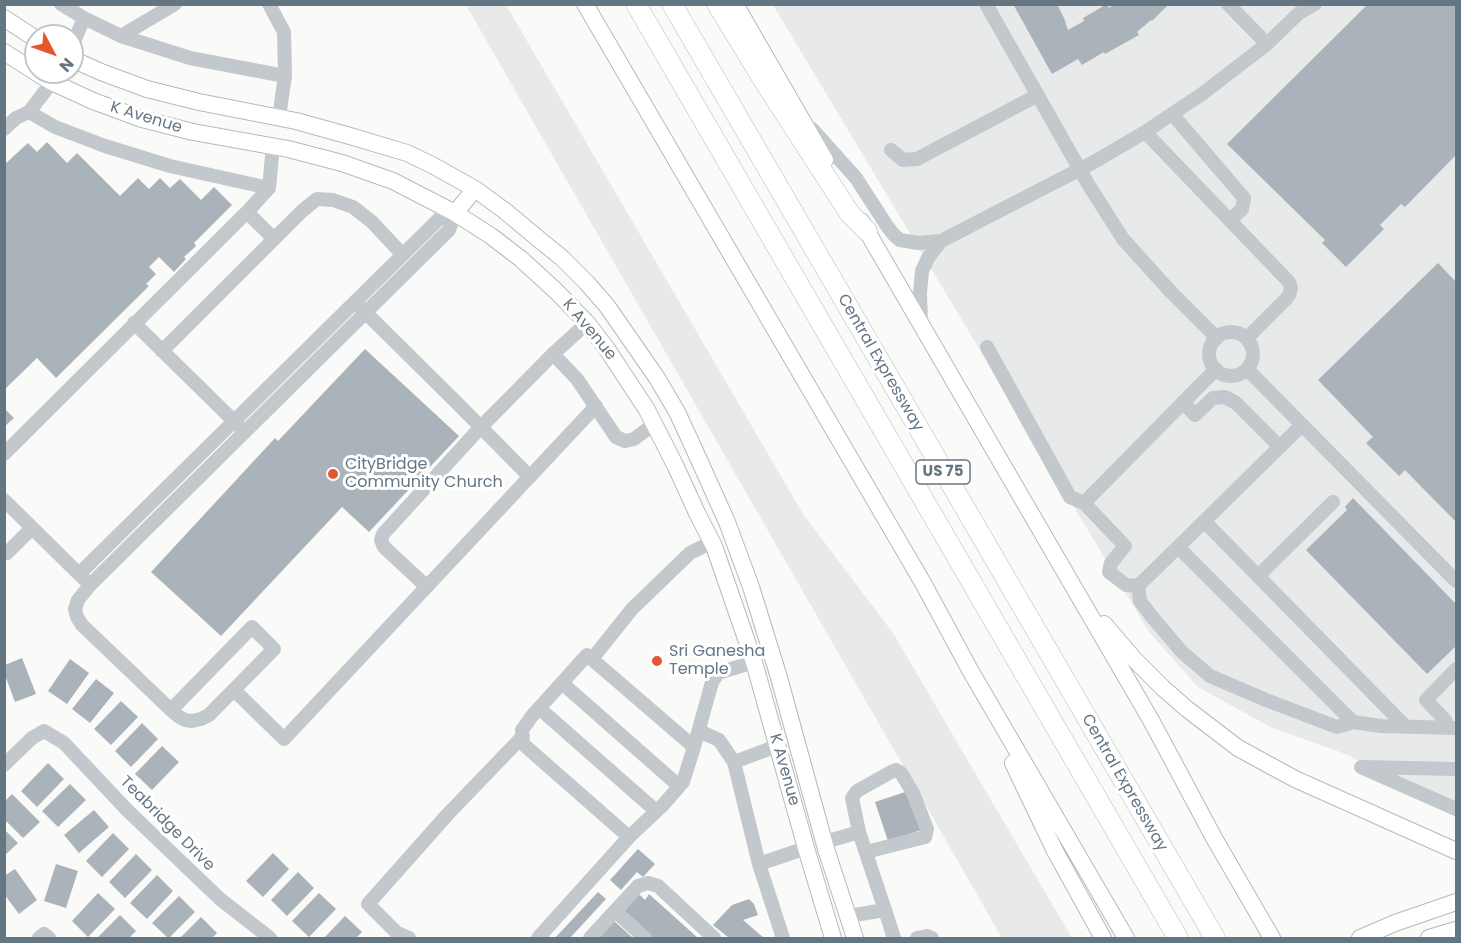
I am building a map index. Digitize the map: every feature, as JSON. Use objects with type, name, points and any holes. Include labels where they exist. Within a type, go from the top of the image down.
[{"type":"highway","name":"Central Expressway","points":[[636,4],[1179,939]]},
{"type":"highway","name":"Central Expressway","points":[[672,4],[1215,939]]},
{"type":"highway","points":[[717,4],[850,214],[867,231]]},
{"type":"main road","points":[[585,4],[1126,939]]},
{"type":"main road","points":[[735,4],[1152,722],[1214,838],[1272,939]]},
{"type":"main road","points":[[4,18],[24,31]]},
{"type":"main road","name":"K Avenue","points":[[4,52],[24,65]]},
{"type":"main road","name":"K Avenue","points":[[84,64],[147,89],[199,102],[279,117],[407,153],[475,189],[562,258],[587,283],[607,306],[657,378],[677,412],[727,522],[751,586],[775,663],[825,842],[855,939]]},
{"type":"main road","name":"K Avenue","points":[[66,84],[93,101],[142,119],[194,132],[273,146],[342,163],[393,180],[491,236],[556,291],[587,323],[629,381],[654,424],[712,542],[754,662],[833,939]]},
{"type":"main road","points":[[273,146],[279,117]]},
{"type":"main road","points":[[454,213],[475,189]]},
{"type":"main road","points":[[587,323],[607,306]]},
{"type":"main road","points":[[1072,583],[1145,671],[1174,699],[1225,739],[1294,779],[1456,851]]},
{"type":"main road","points":[[963,658],[1050,841],[1103,939]]},
{"type":"main road","points":[[806,848],[825,842]]},
{"type":"main road","points":[[1360,939],[1395,923],[1456,902]]},
{"type":"main road","points":[[1429,939],[1456,930]]},
{"type":"street","points":[[61,4],[121,36],[190,58],[285,76]]},
{"type":"street","points":[[121,36],[175,4]]},
{"type":"street","points":[[268,4],[284,32],[285,76],[279,117]]},
{"type":"street","points":[[986,4],[1079,169],[1123,239],[1217,338]]},
{"type":"street","points":[[1228,4],[1267,44]]},
{"type":"street","points":[[799,114],[856,178],[894,235],[900,240],[918,243],[941,241],[1079,169],[1173,115],[1267,44],[1299,13],[1315,4]]},
{"type":"street","points":[[81,24],[84,18]]},
{"type":"street","points":[[29,112],[50,84]]},
{"type":"street","points":[[891,150],[903,160],[917,159],[1038,95]]},
{"type":"street","points":[[4,129],[11,114],[29,112],[55,127],[105,146],[170,166],[269,188]]},
{"type":"street","points":[[1173,115],[1244,198],[1242,209],[1230,220]]},
{"type":"street","points":[[1145,132],[1289,282],[1290,294],[1247,338]]},
{"type":"street","points":[[4,454],[269,188],[273,146]]},
{"type":"street","points":[[162,351],[302,211],[317,199],[333,200],[354,207],[372,222],[403,255]]},
{"type":"street","points":[[247,212],[274,239]]},
{"type":"street","points":[[79,574],[439,219],[454,213]]},
{"type":"street","points":[[171,710],[252,627],[274,649],[209,716],[192,721],[185,720],[178,717],[82,625],[75,609],[78,600],[90,585],[449,230],[454,213]]},
{"type":"street","points":[[921,323],[922,271],[928,258],[941,241]]},
{"type":"street","points":[[354,302],[530,477]]},
{"type":"street","points":[[134,323],[245,432]]},
{"type":"street","points":[[427,587],[384,547],[381,540],[382,534],[480,428],[587,323]]},
{"type":"street","points":[[1233,332],[1247,338],[1253,354],[1247,369],[1231,376],[1216,369],[1210,359],[1210,353],[1213,342],[1221,334],[1233,332]]},
{"type":"street","points":[[987,347],[1070,497],[1084,503],[1125,546],[1111,563],[1109,572],[1126,585],[1138,586],[1302,425]]},
{"type":"street","points":[[553,354],[577,379],[616,437],[625,441],[634,439],[654,424]]},
{"type":"street","points":[[1084,503],[1216,369]]},
{"type":"street","points":[[1247,369],[1454,575]]},
{"type":"street","points":[[1183,402],[1195,415],[1213,398],[1225,397],[1236,403],[1280,447]]},
{"type":"street","points":[[234,690],[284,739],[596,406]]},
{"type":"street","points":[[4,500],[90,585]]},
{"type":"street","points":[[1258,576],[1333,502]]},
{"type":"street","points":[[1204,521],[1406,727]]},
{"type":"street","points":[[4,551],[7,553],[32,528]]},
{"type":"street","points":[[592,659],[632,609],[690,553],[712,542]]},
{"type":"street","points":[[1178,547],[1353,722]]},
{"type":"street","points":[[1138,586],[1140,601],[1153,618],[1182,652],[1210,676],[1337,727],[1353,722],[1381,726],[1452,728]]},
{"type":"street","points":[[629,837],[523,744],[522,730],[587,655],[694,747]]},
{"type":"street","points":[[538,939],[629,837],[682,782],[712,682],[718,673],[754,662]]},
{"type":"street","points":[[1452,728],[1426,700],[1456,669]]},
{"type":"street","points":[[562,682],[679,786]]},
{"type":"street","points":[[539,708],[656,811]]},
{"type":"street","name":"Teabridge Drive","points":[[4,765],[32,738],[44,731],[64,743],[127,810],[211,891],[270,939]]},
{"type":"street","points":[[699,731],[719,740],[734,762],[759,864],[783,939]]},
{"type":"street","points":[[409,939],[397,933],[368,904],[447,815],[523,736]]},
{"type":"street","points":[[734,762],[777,746]]},
{"type":"street","points":[[1456,769],[1361,767],[1456,809]]},
{"type":"street","points":[[866,852],[925,837],[927,829],[913,793],[901,772],[896,770],[891,772],[857,791],[852,798],[859,832],[894,939]]},
{"type":"street","points":[[825,842],[859,832]]},
{"type":"street","points":[[759,864],[806,848]]},
{"type":"street","points":[[590,939],[638,886],[648,883],[658,886],[714,939]]},
{"type":"street","points":[[848,916],[885,910]]},
{"type":"street","points":[[615,911],[645,939]]},
{"type":"street","points":[[917,939],[927,936],[932,939]]},
{"type":"shaded area","points":[[466,5],[506,5],[803,514],[893,633],[1072,938],[1002,938]]},
{"type":"shaded area","points":[[773,5],[1456,5],[1456,816],[1348,755],[1270,727],[1198,687],[1149,632]]},
{"type":"building","points":[[1013,4],[1057,4],[1068,30],[1107,4],[1109,8],[1115,4],[1169,4],[1137,32],[1139,35],[1082,65],[1078,59],[1052,74]]},
{"type":"building","points":[[1368,4],[1456,4],[1456,155],[1405,207],[1401,204],[1380,225],[1384,229],[1346,267],[1322,243],[1325,240],[1227,144]]},
{"type":"building","points":[[47,142],[67,163],[77,153],[120,196],[138,178],[149,189],[160,178],[170,188],[180,179],[201,200],[214,187],[232,205],[194,243],[196,246],[184,257],[186,259],[174,272],[159,257],[149,267],[156,274],[146,284],[149,286],[56,378],[37,358],[4,390],[4,165],[28,143],[37,152]]},
{"type":"building","points":[[1438,263],[1456,282],[1456,522],[1405,470],[1399,476],[1366,443],[1373,437],[1318,380]]},
{"type":"building","name":"CityBridge Community Church","points":[[365,349],[459,436],[369,532],[342,507],[221,636],[151,572],[275,438],[278,441]]},
{"type":"building","points":[[4,408],[14,418],[4,427]]},
{"type":"building","points":[[1353,498],[1456,604],[1456,646],[1427,674],[1306,550],[1347,510],[1345,507]]},
{"type":"building","points":[[22,658],[36,694],[15,702],[5,675],[5,665]]},
{"type":"building","points":[[70,659],[89,673],[67,704],[48,691]]},
{"type":"building","points":[[96,679],[114,693],[90,723],[72,709]]},
{"type":"building","points":[[121,701],[138,717],[111,745],[94,729]]},
{"type":"building","points":[[142,723],[158,739],[131,767],[115,751]]},
{"type":"building","points":[[162,746],[179,762],[152,790],[135,774]]},
{"type":"building","points":[[48,763],[64,779],[37,807],[21,791]]},
{"type":"building","points":[[70,784],[86,800],[58,827],[42,811]]},
{"type":"building","points":[[908,791],[921,830],[888,841],[875,802]]},
{"type":"building","points":[[12,794],[40,822],[23,838],[4,819],[4,802]]},
{"type":"building","points":[[94,810],[109,827],[79,853],[64,835]]},
{"type":"building","points":[[4,829],[18,843],[4,856]]},
{"type":"building","points":[[113,833],[129,849],[102,877],[86,861]]},
{"type":"building","points":[[638,849],[655,864],[643,877],[637,872],[621,890],[610,880]]},
{"type":"building","points":[[273,853],[289,869],[263,897],[246,881]]},
{"type":"building","points":[[136,854],[152,870],[125,898],[109,882]]},
{"type":"building","points":[[56,864],[78,871],[66,908],[44,901]]},
{"type":"building","points":[[15,869],[37,900],[19,914],[4,894],[4,876]]},
{"type":"building","points":[[298,872],[314,888],[287,916],[271,900]]},
{"type":"building","points":[[157,875],[173,891],[147,919],[130,903]]},
{"type":"building","points":[[598,892],[606,899],[570,938],[555,938]]},
{"type":"building","points":[[98,893],[115,909],[88,937],[72,921]]},
{"type":"building","points":[[319,893],[336,909],[309,937],[292,921]]},
{"type":"building","points":[[639,894],[645,900],[649,894],[698,938],[652,938],[623,912]]},
{"type":"building","points":[[179,896],[195,912],[168,938],[152,923]]},
{"type":"building","points":[[749,899],[754,904],[758,915],[743,920],[764,938],[729,938],[713,925],[732,905]]},
{"type":"building","points":[[120,915],[136,931],[129,938],[97,938]]},
{"type":"building","points":[[345,916],[362,932],[356,938],[324,938]]},
{"type":"building","points":[[201,917],[217,933],[212,938],[180,938]]},
{"type":"building","points":[[614,921],[633,938],[598,938]]},
{"type":"place","name":"CityBridge Community Church","points":[[333,474]]},
{"type":"place","name":"Sri Ganesha Temple","points":[[657,661]]}]
